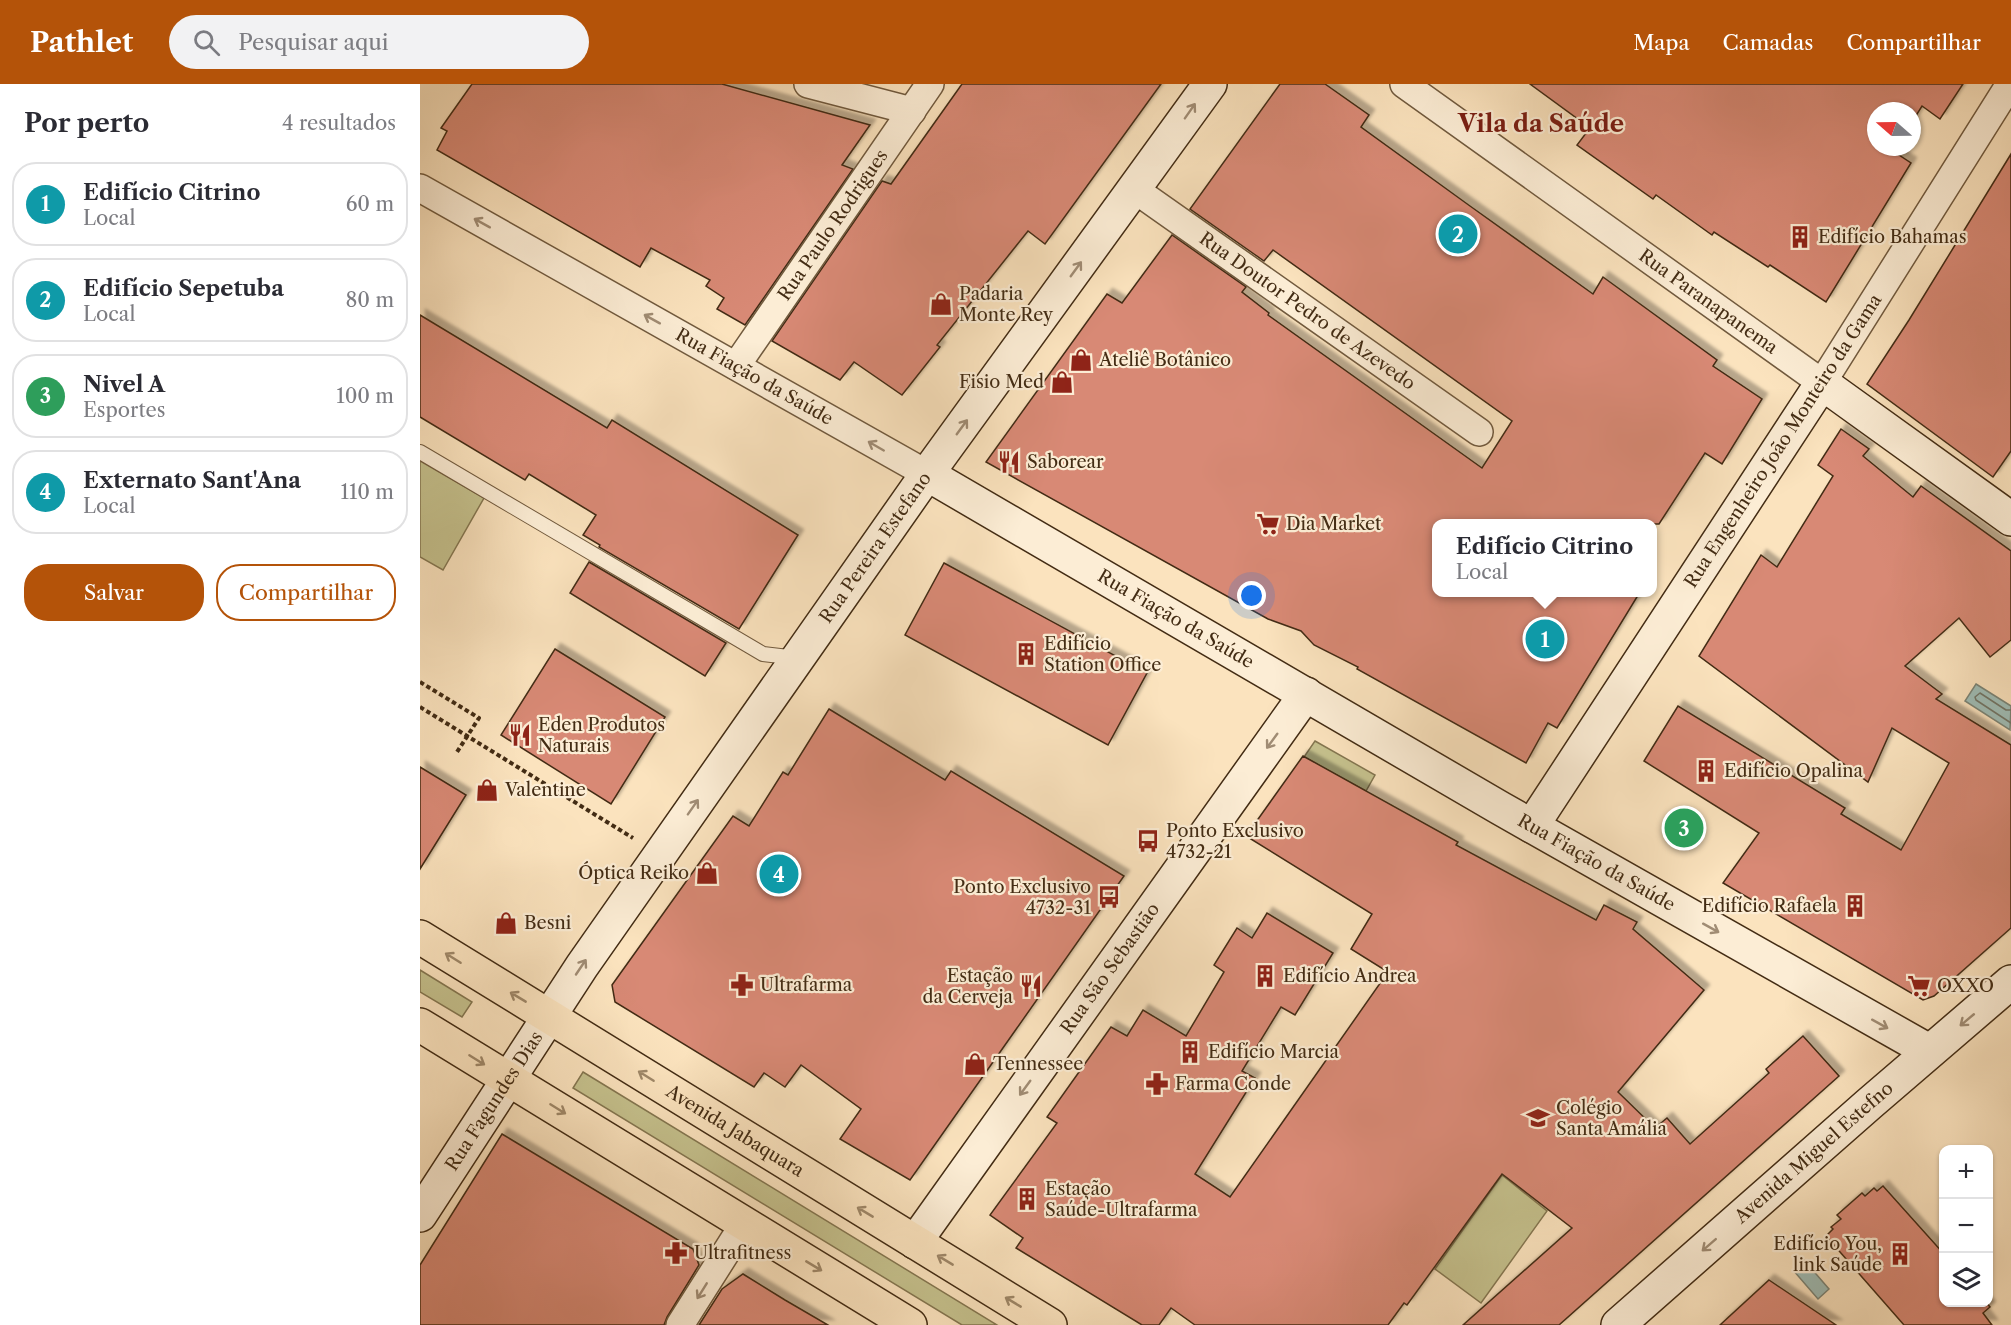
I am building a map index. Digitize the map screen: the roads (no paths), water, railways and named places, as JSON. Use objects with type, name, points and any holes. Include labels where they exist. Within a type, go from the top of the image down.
[{"type":"main road","name":"Avenida Jabaquara","points":[[420,938],[1050,1325]]},
{"type":"main road","points":[[420,1025],[910,1325]]},
{"type":"street","points":[[808,84],[912,111]]},
{"type":"street","name":"Rua Paulo Rodrigues","points":[[736,366],[930,84]]},
{"type":"street","name":"Rua Pereira Estefano","points":[[549,1016],[927,474],[1209,84]]},
{"type":"street","name":"Rua Paranapanema","points":[[1404,84],[2011,519]]},
{"type":"street","name":"Rua Engenheiro João Monteiro da Gama","points":[[1532,826],[1822,383],[2010,84]]},
{"type":"street","name":"Rua Fiação da Saúde","points":[[420,188],[927,474],[1532,826],[1929,1051]]},
{"type":"street","name":"Rua Doutor Pedro de Azevedo","points":[[1134,189],[1479,432]]},
{"type":"street","name":"Rua São Sebastião","points":[[915,1242],[1306,694]]},
{"type":"street","name":"Avenida Miguel Estefno","points":[[1618,1325],[1929,1051],[2011,982]]},
{"type":"street","name":"Rua Fagundes Dias","points":[[420,1215],[549,1016]]},
{"type":"street","points":[[680,1325],[744,1224]]},
{"type":"lane","points":[[420,452],[763,654],[797,658]]},
{"type":"water","points":[[1976,684],[2011,706],[2010,730],[1965,701]]},
{"type":"water","points":[[1804,1260],[1829,1289],[1818,1299],[1793,1270]]},
{"type":"place","name":"Edifício Sepetuba","points":[[1458,234]]},
{"type":"place","name":"Edifício Bahamas","points":[[1800,237]]},
{"type":"place","name":"Padaria Monte Rey","points":[[941,304]]},
{"type":"place","name":"Ateliê Botânico","points":[[1081,360]]},
{"type":"place","name":"Fisio Med","points":[[1062,382]]},
{"type":"place","name":"Saborear","points":[[1009,462]]},
{"type":"place","name":"Dia Market","points":[[1268,524]]},
{"type":"place","name":"Edifício Citrino","points":[[1545,639]]},
{"type":"place","name":"Edifício Station Office","points":[[1026,654]]},
{"type":"place","name":"Eden Produtos Naturais","points":[[520,735]]},
{"type":"place","name":"Edifício Opalina","points":[[1706,771]]},
{"type":"place","name":"Valentine","points":[[487,790]]},
{"type":"place","name":"Nivel A","points":[[1684,828]]},
{"type":"place","name":"Ponto Exclusivo 4732-21","points":[[1148,841]]},
{"type":"place","name":"Óptica Reiko","points":[[707,873]]},
{"type":"place","name":"Externato Sant'Ana","points":[[779,874]]},
{"type":"place","name":"Ponto Exclusivo 4732-31","points":[[1109,897]]},
{"type":"place","name":"Edifício Rafaela","points":[[1855,906]]},
{"type":"place","name":"Besni","points":[[506,923]]},
{"type":"place","name":"Edifício Andrea","points":[[1265,976]]},
{"type":"place","name":"Ultrafarma","points":[[742,985]]},
{"type":"place","name":"Estação da Cerveja","points":[[1031,986]]},
{"type":"place","name":"OXXO","points":[[1919,986]]},
{"type":"place","name":"Edifício Marcia","points":[[1190,1052]]},
{"type":"place","name":"Tennessee","points":[[975,1064]]},
{"type":"place","name":"Farma Conde","points":[[1157,1084]]},
{"type":"place","name":"Colégio Santa Amália","points":[[1538,1118]]},
{"type":"place","name":"Estação Saúde-Ultrafarma","points":[[1027,1199]]},
{"type":"place","name":"Ultrafitness","points":[[676,1253]]},
{"type":"place","name":"Edifício You, link Saúde","points":[[1900,1254]]},
{"type":"district","name":"Vila da Saúde","points":[[1541,124]]}]
